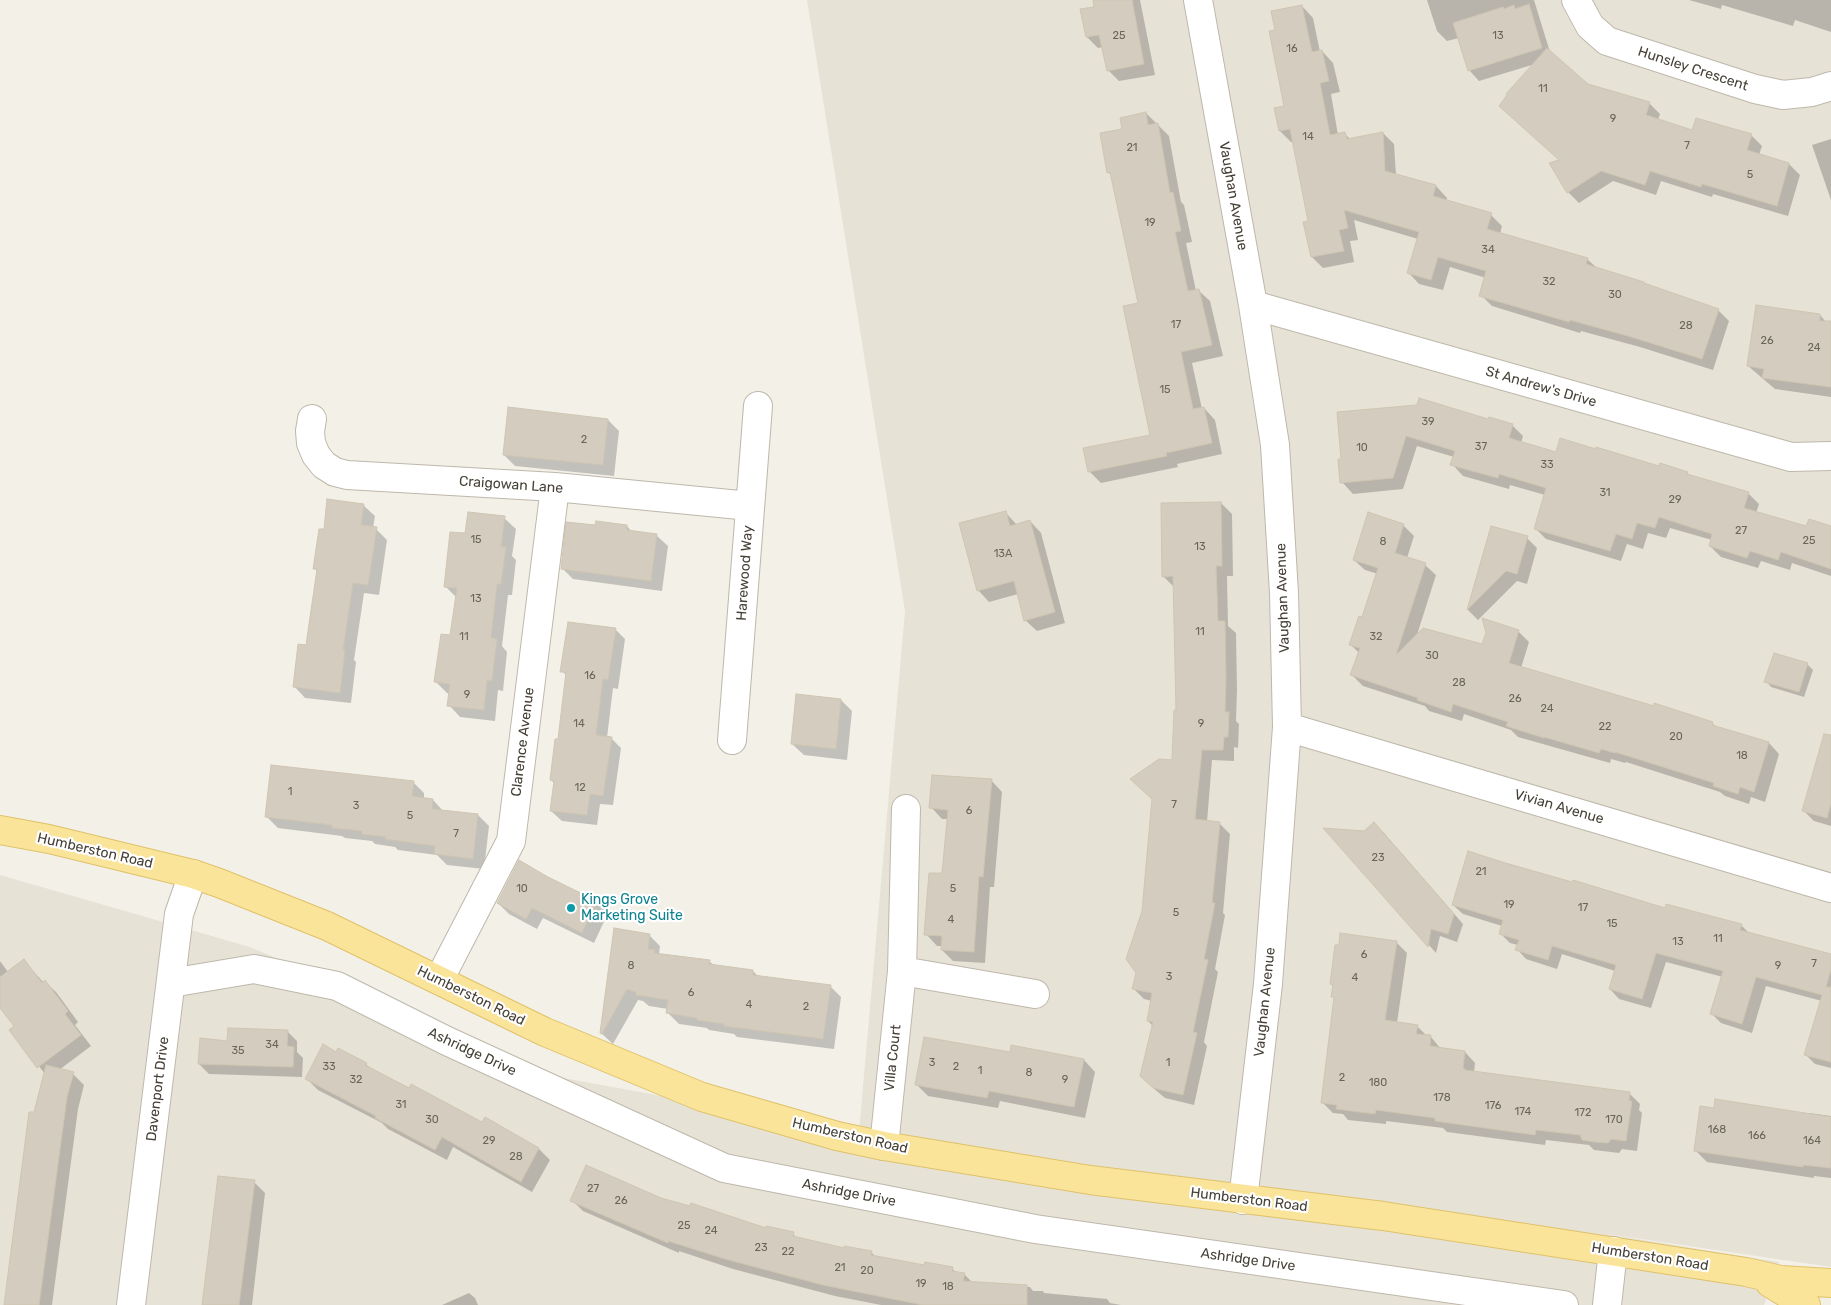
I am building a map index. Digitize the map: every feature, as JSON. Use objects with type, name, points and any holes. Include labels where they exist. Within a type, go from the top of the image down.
[{"type":"main road","name":"Humberston Road","points":[[0,830],[49,839],[193,874],[327,926],[545,1032],[702,1097],[837,1136],[884,1146],[1090,1180],[1383,1216],[1746,1272],[1782,1280],[1831,1283]]},
{"type":"main road","name":"Humberston Road","points":[[1746,1272],[1779,1287],[1806,1305]]},
{"type":"street","name":"Vaughan Avenue","points":[[1198,0],[1253,305],[1275,445],[1284,593],[1287,727],[1268,984],[1243,1200]]},
{"type":"street","name":"Hunsley Crescent","points":[[1576,0],[1590,26],[1608,41],[1755,89],[1783,95],[1812,92],[1831,86]]},
{"type":"street","name":"St Andrew's Drive","points":[[1253,305],[1791,457],[1831,456]]},
{"type":"street","name":"Harewood Way","points":[[732,740],[758,406]]},
{"type":"street","name":"Craigowan Lane","points":[[312,419],[311,437],[316,455],[324,465],[335,472],[555,487],[750,506]]},
{"type":"street","name":"Clarence Avenue","points":[[439,980],[511,841],[555,487]]},
{"type":"street","name":"Vivian Avenue","points":[[1287,727],[1831,888]]},
{"type":"street","name":"Villa Court","points":[[884,1146],[902,970],[906,809]]},
{"type":"street","name":"Davenport Drive","points":[[130,1305],[179,914],[193,874]]},
{"type":"street","name":"Ashridge Drive","points":[[171,983],[254,969],[336,986],[447,1041],[724,1168],[1035,1229],[1564,1305]]},
{"type":"street","points":[[902,970],[1035,994]]},
{"type":"street","points":[[1607,1305],[1613,1251]]},
{"type":"shaded area","points":[[807,0],[1831,0],[1831,1267],[1594,1232],[1779,1262],[1764,1305],[0,1305],[0,875],[250,947],[558,1077],[859,1132],[905,611]]},
{"type":"building","points":[[1093,0],[1132,0],[1144,64],[1107,71],[1099,35],[1086,37],[1080,9],[1094,7]]},
{"type":"building","points":[[1529,4],[1542,48],[1468,71],[1453,23],[1503,7],[1504,9],[1514,5],[1515,9]]},
{"type":"building","points":[[1302,5],[1312,52],[1322,50],[1329,81],[1320,83],[1330,135],[1345,132],[1347,139],[1383,132],[1385,171],[1436,185],[1433,196],[1492,213],[1487,229],[1588,258],[1586,264],[1644,282],[1719,309],[1702,359],[1628,336],[1570,320],[1569,322],[1479,296],[1486,271],[1438,257],[1431,280],[1407,273],[1419,232],[1344,210],[1348,228],[1339,230],[1344,251],[1311,257],[1303,222],[1308,221],[1290,129],[1279,131],[1274,108],[1284,106],[1269,31],[1275,30],[1271,11]]},
{"type":"building","points":[[1547,48],[1588,84],[1650,102],[1646,115],[1692,130],[1696,118],[1752,134],[1747,150],[1789,163],[1777,206],[1702,184],[1701,187],[1650,171],[1645,185],[1601,171],[1567,193],[1549,163],[1559,160],[1499,106],[1506,94]]},
{"type":"building","points":[[1146,112],[1148,125],[1158,123],[1170,193],[1173,192],[1181,231],[1175,232],[1188,291],[1199,289],[1212,345],[1181,352],[1193,409],[1204,407],[1212,443],[1166,453],[1167,456],[1088,472],[1083,448],[1150,435],[1123,306],[1138,303],[1110,172],[1107,173],[1100,133],[1122,129],[1120,118]]},
{"type":"building","points":[[1756,305],[1820,314],[1820,321],[1831,321],[1831,387],[1762,378],[1764,369],[1747,366]]},
{"type":"building","points":[[1419,398],[1488,419],[1489,417],[1513,424],[1509,438],[1556,452],[1560,438],[1659,466],[1660,463],[1688,472],[1687,474],[1749,492],[1744,508],[1806,526],[1809,519],[1831,526],[1831,569],[1781,552],[1778,560],[1750,551],[1747,558],[1709,546],[1712,534],[1659,517],[1655,528],[1637,523],[1632,539],[1616,534],[1610,551],[1534,529],[1546,488],[1499,474],[1498,478],[1450,465],[1455,451],[1406,436],[1393,478],[1340,483],[1338,459],[1341,459],[1337,412],[1417,405]]},
{"type":"building","points":[[508,407],[608,419],[603,465],[503,455]]},
{"type":"building","points":[[327,499],[364,504],[361,525],[377,527],[368,585],[353,583],[343,650],[345,650],[340,693],[293,687],[298,644],[306,645],[317,569],[313,569],[319,529],[324,529]]},
{"type":"building","points":[[1221,502],[1222,566],[1216,566],[1218,621],[1225,621],[1225,712],[1229,712],[1228,737],[1224,737],[1223,750],[1202,750],[1195,819],[1220,822],[1212,903],[1215,903],[1204,959],[1208,960],[1193,1032],[1197,1033],[1183,1095],[1153,1088],[1140,1076],[1153,1022],[1147,1021],[1152,993],[1132,989],[1136,973],[1126,959],[1142,911],[1152,799],[1130,779],[1159,759],[1172,760],[1174,710],[1176,710],[1173,576],[1162,577],[1161,503]]},
{"type":"building","points":[[1006,511],[1010,526],[1030,520],[1055,612],[1024,621],[1014,581],[977,591],[959,523]]},
{"type":"building","points":[[468,512],[505,516],[501,547],[506,547],[501,584],[497,584],[491,638],[497,639],[492,681],[487,680],[484,710],[447,706],[450,684],[434,682],[441,634],[450,635],[457,588],[444,587],[450,532],[465,533]]},
{"type":"building","points":[[1368,512],[1404,524],[1395,553],[1426,563],[1396,655],[1423,628],[1482,644],[1486,633],[1482,618],[1519,630],[1509,663],[1654,706],[1654,703],[1713,722],[1712,725],[1769,742],[1754,792],[1740,787],[1738,794],[1713,786],[1714,783],[1615,752],[1601,749],[1599,753],[1544,738],[1506,726],[1508,722],[1453,704],[1451,712],[1417,700],[1418,698],[1350,675],[1360,648],[1349,645],[1359,616],[1362,617],[1378,568],[1353,560]]},
{"type":"building","points":[[596,521],[627,525],[627,530],[657,534],[651,581],[561,569],[566,522],[595,525]]},
{"type":"building","points":[[1491,526],[1528,536],[1517,574],[1506,571],[1467,610]]},
{"type":"building","points":[[568,622],[616,628],[608,680],[603,679],[596,735],[612,737],[603,796],[590,794],[587,815],[550,811],[554,781],[550,780],[555,739],[558,739],[566,672],[560,672]]},
{"type":"building","points":[[1774,653],[1808,663],[1799,692],[1764,682]]},
{"type":"building","points":[[796,694],[841,699],[836,749],[791,744]]},
{"type":"building","points":[[1824,734],[1831,735],[1831,803],[1827,818],[1802,811]]},
{"type":"building","points":[[271,765],[414,781],[412,796],[433,799],[432,809],[478,814],[473,859],[434,854],[435,846],[385,839],[386,837],[362,834],[362,831],[332,828],[332,825],[265,817]]},
{"type":"building","points":[[932,775],[992,779],[983,877],[979,876],[974,952],[941,950],[942,936],[924,935],[929,873],[942,873],[948,810],[929,808]]},
{"type":"building","points":[[1374,822],[1454,914],[1448,934],[1431,929],[1428,947],[1323,828],[1364,831]]},
{"type":"building","points":[[1468,851],[1665,908],[1666,904],[1742,924],[1740,930],[1831,954],[1831,969],[1826,987],[1831,987],[1831,1062],[1804,1055],[1822,995],[1756,977],[1742,1024],[1710,1014],[1723,971],[1656,953],[1642,999],[1609,989],[1616,965],[1552,946],[1548,960],[1515,950],[1519,940],[1499,934],[1503,920],[1452,905]]},
{"type":"building","points":[[519,860],[548,877],[597,901],[582,933],[532,908],[526,919],[497,903]]},
{"type":"building","points":[[614,928],[650,934],[648,949],[655,950],[654,953],[710,960],[709,964],[753,970],[753,975],[831,985],[823,1039],[724,1026],[724,1024],[666,1013],[668,1000],[636,995],[636,992],[627,989],[602,1034],[600,1033]]},
{"type":"building","points":[[1340,933],[1397,941],[1385,1020],[1418,1025],[1416,1034],[1431,1035],[1430,1046],[1465,1051],[1463,1068],[1465,1070],[1630,1092],[1629,1101],[1632,1101],[1626,1141],[1611,1139],[1608,1143],[1594,1142],[1582,1140],[1580,1135],[1536,1130],[1535,1135],[1435,1121],[1435,1118],[1376,1110],[1375,1114],[1336,1109],[1337,1105],[1321,1103],[1334,997],[1331,997],[1333,985],[1330,984],[1335,945],[1339,945]]},
{"type":"building","points":[[24,959],[42,983],[45,980],[68,1011],[65,1014],[81,1035],[37,1068],[9,1030],[14,1026],[0,1008],[0,977]]},
{"type":"building","points":[[228,1028],[288,1030],[287,1046],[294,1047],[293,1067],[198,1064],[200,1038],[227,1041]]},
{"type":"building","points":[[924,1037],[1010,1052],[1011,1045],[1084,1059],[1074,1107],[989,1091],[987,1098],[915,1085]]},
{"type":"building","points":[[323,1044],[336,1052],[338,1048],[367,1063],[365,1065],[409,1088],[411,1084],[482,1122],[485,1117],[539,1148],[521,1182],[442,1137],[435,1150],[375,1118],[376,1116],[305,1079]]},
{"type":"building","points":[[46,1065],[74,1072],[67,1097],[39,1305],[4,1305],[29,1112],[34,1112]]},
{"type":"building","points":[[1715,1099],[1831,1117],[1831,1168],[1803,1165],[1803,1167],[1694,1151],[1700,1106],[1714,1108]]},
{"type":"building","points":[[586,1165],[661,1198],[690,1206],[691,1203],[766,1228],[766,1226],[794,1232],[793,1236],[844,1248],[844,1246],[872,1251],[871,1255],[924,1265],[925,1262],[953,1267],[952,1271],[965,1273],[963,1281],[1027,1285],[1027,1305],[923,1305],[823,1285],[725,1259],[668,1241],[668,1243],[570,1201]]},
{"type":"building","points":[[218,1176],[255,1180],[239,1305],[202,1305]]},
{"type":"place","name":"Kings Grove Marketing Suite","points":[[571,908]]}]
